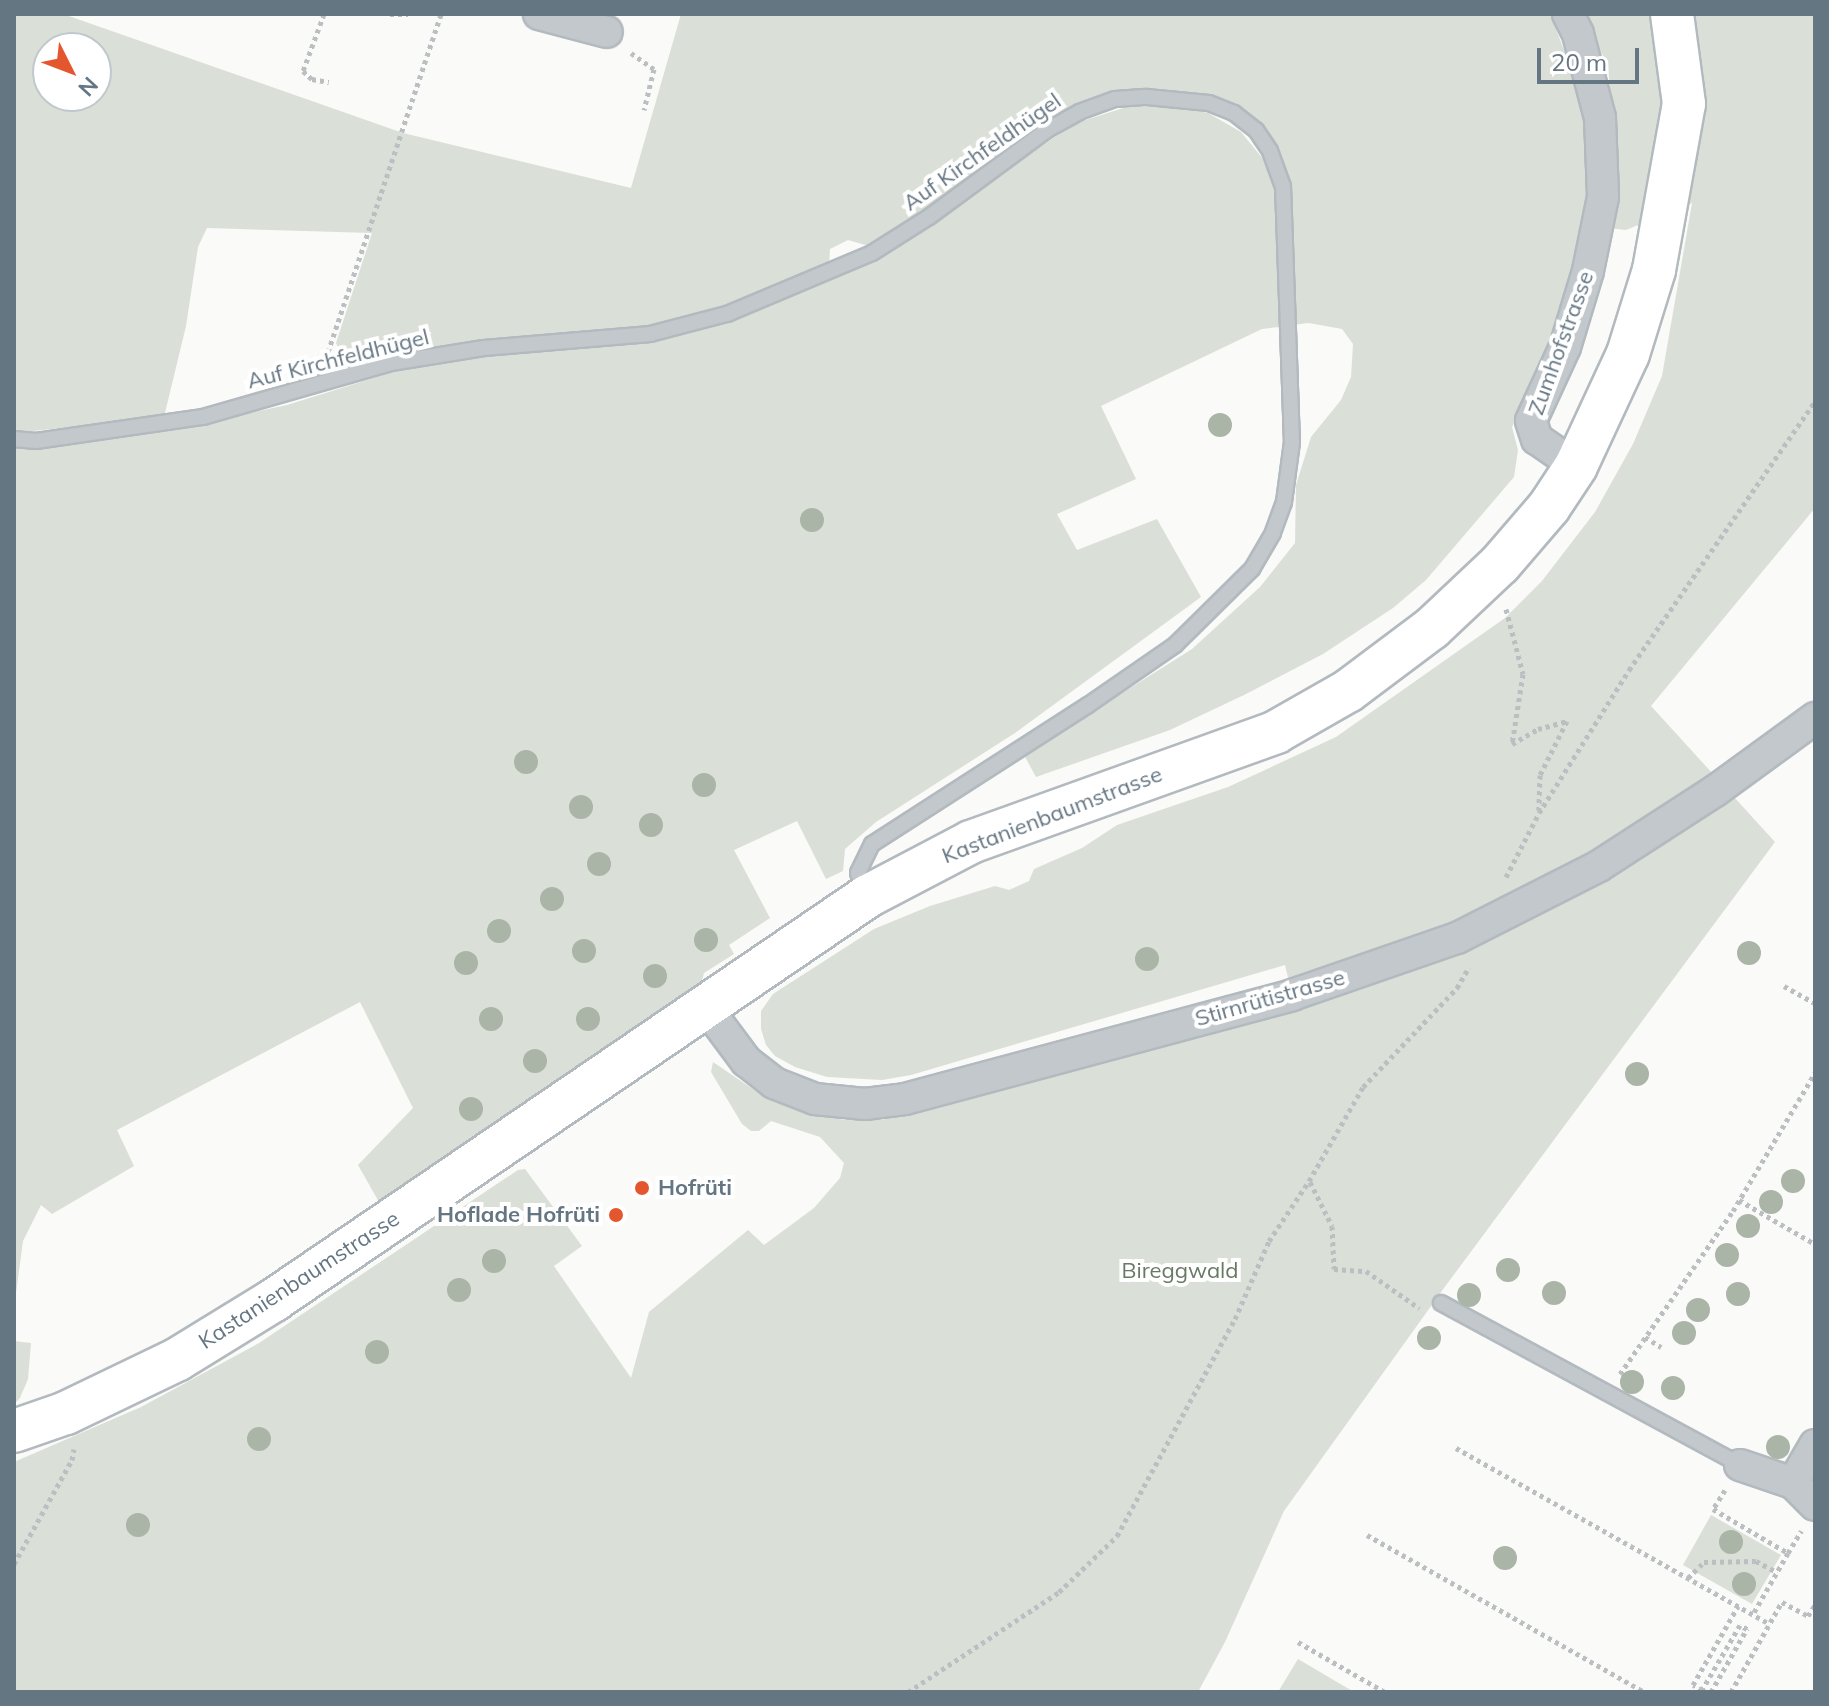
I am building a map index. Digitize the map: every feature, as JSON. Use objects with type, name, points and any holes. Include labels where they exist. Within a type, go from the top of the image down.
[{"type":"street","points":[[539,14],[607,32]]},
{"type":"street","name":"Zumhofstrasse","points":[[1568,14],[1578,34],[1600,118],[1603,197],[1588,271],[1565,347],[1531,421],[1537,439],[1576,466]]},
{"type":"street","name":"Kastanienbaumstrasse","points":[[14,1431],[66,1413],[178,1359],[274,1300],[868,896],[971,842],[1276,732],[1348,691],[1432,628],[1500,564],[1549,507],[1576,466],[1628,354],[1654,270],[1684,104],[1672,14]]},
{"type":"street","name":"Stirnrütistrasse","points":[[705,1006],[746,1061],[774,1083],[815,1099],[865,1104],[905,1099],[1292,995],[1457,938],[1599,866],[1715,791],[1815,718]]},
{"type":"street","points":[[1793,1483],[1815,1445]]},
{"type":"street","points":[[1740,1465],[1793,1483],[1815,1505]]},
{"type":"lane","name":"Auf Kirchfeldhügel","points":[[14,439],[36,441],[203,417],[391,363],[484,348],[650,334],[727,314],[872,253],[929,217],[1047,130],[1079,112],[1115,99],[1147,97],[1209,103],[1234,113],[1256,130],[1270,151],[1283,186],[1292,442],[1284,502],[1273,533],[1252,569],[1175,645],[872,844],[858,873],[868,896]]},
{"type":"lane","points":[[1441,1303],[1740,1465]]},
{"type":"path","points":[[324,14],[303,71],[312,79],[329,82]]},
{"type":"path","points":[[390,14],[405,17],[408,14]]},
{"type":"path","points":[[332,381],[328,352],[441,14]]},
{"type":"path","points":[[607,32],[614,44],[654,69],[644,110]]},
{"type":"path","points":[[908,1692],[1059,1592],[1117,1536],[1235,1319],[1269,1241],[1309,1181],[1363,1087],[1457,988],[1497,919],[1491,905],[1539,813],[1656,631],[1815,401]]},
{"type":"path","points":[[1504,604],[1523,674],[1512,744],[1538,729],[1567,721],[1540,775],[1539,813]]},
{"type":"path","points":[[1784,986],[1815,1003]]},
{"type":"path","points":[[1606,1393],[1739,1200],[1815,1073]]},
{"type":"path","points":[[1309,1181],[1332,1226],[1334,1269],[1366,1271],[1419,1309],[1428,1294],[1441,1303]]},
{"type":"path","points":[[1739,1200],[1815,1244]]},
{"type":"path","points":[[1645,1337],[1661,1347]]},
{"type":"path","points":[[14,1564],[72,1460],[75,1444],[66,1413]]},
{"type":"path","points":[[1456,1448],[1770,1624]]},
{"type":"path","points":[[1740,1465],[1713,1509],[1788,1553]]},
{"type":"path","points":[[1367,1535],[1645,1692]]},
{"type":"path","points":[[1753,1614],[1796,1540]]},
{"type":"path","points":[[1688,1578],[1704,1562],[1756,1561],[1777,1572]]},
{"type":"path","points":[[1731,1692],[1782,1602],[1808,1616],[1815,1605]]},
{"type":"path","points":[[1711,1692],[1747,1629],[1740,1625],[1702,1690],[1693,1685],[1738,1606]]},
{"type":"path","points":[[1298,1642],[1381,1691]]},
{"type":"green space","points":[[14,14],[63,14],[403,133],[631,188],[681,14],[1550,14],[1584,101],[1591,173],[1565,303],[1545,361],[1512,427],[1518,450],[1514,477],[1426,580],[1393,608],[1323,654],[1170,730],[1036,777],[1024,755],[1192,649],[1260,587],[1295,543],[1296,485],[1311,437],[1341,400],[1351,377],[1353,344],[1342,329],[1309,323],[1292,325],[1284,169],[1235,110],[1189,93],[1157,90],[1106,96],[920,218],[869,246],[848,240],[830,249],[829,266],[708,314],[632,329],[411,352],[340,351],[336,343],[372,233],[207,228],[198,247],[186,326],[164,417],[14,433]]},
{"type":"green space","name":"Bireggwald","points":[[1580,14],[1815,14],[1815,508],[1651,706],[1775,842],[1444,1288],[1284,1511],[1225,1642],[1198,1692],[14,1692],[14,1462],[141,1407],[259,1343],[518,1170],[525,1169],[582,1246],[554,1266],[631,1378],[649,1312],[748,1230],[764,1245],[814,1208],[840,1178],[844,1163],[820,1137],[771,1121],[759,1131],[751,1131],[742,1124],[711,1072],[713,1062],[757,1092],[801,1110],[844,1120],[882,1120],[1294,1003],[1285,965],[911,1075],[882,1080],[827,1077],[795,1067],[775,1056],[766,1045],[761,1029],[761,1011],[773,994],[874,929],[930,906],[995,886],[1009,890],[1029,881],[1034,869],[1082,848],[1117,825],[1228,787],[1336,737],[1505,618],[1542,581],[1595,512],[1633,444],[1662,376],[1692,203],[1626,230],[1609,228],[1617,178],[1608,65]]},
{"type":"green space","points":[[1136,104],[1166,104],[1208,113],[1241,132],[1268,165],[1277,202],[1279,327],[1262,329],[1101,406],[1136,479],[1057,514],[1077,550],[1157,519],[1201,597],[1015,733],[876,822],[845,849],[843,871],[826,879],[797,821],[734,850],[770,918],[729,945],[734,954],[704,973],[701,984],[379,1202],[358,1165],[413,1108],[360,1002],[117,1130],[134,1166],[52,1214],[41,1205],[23,1241],[14,1308],[14,446],[110,438],[203,423],[287,405],[393,372],[458,359],[641,342],[716,325],[869,261],[920,233],[1073,124]]},
{"type":"green space","points":[[14,1341],[31,1343],[28,1379],[14,1404]]},
{"type":"green space","points":[[1711,1515],[1781,1555],[1752,1604],[1683,1565]]},
{"type":"green space","points":[[1298,1659],[1354,1692],[1278,1692]]},
{"type":"place","name":"Hofrüti","points":[[642,1188]]},
{"type":"place","name":"Hoflade Hofrüti","points":[[616,1215]]}]
